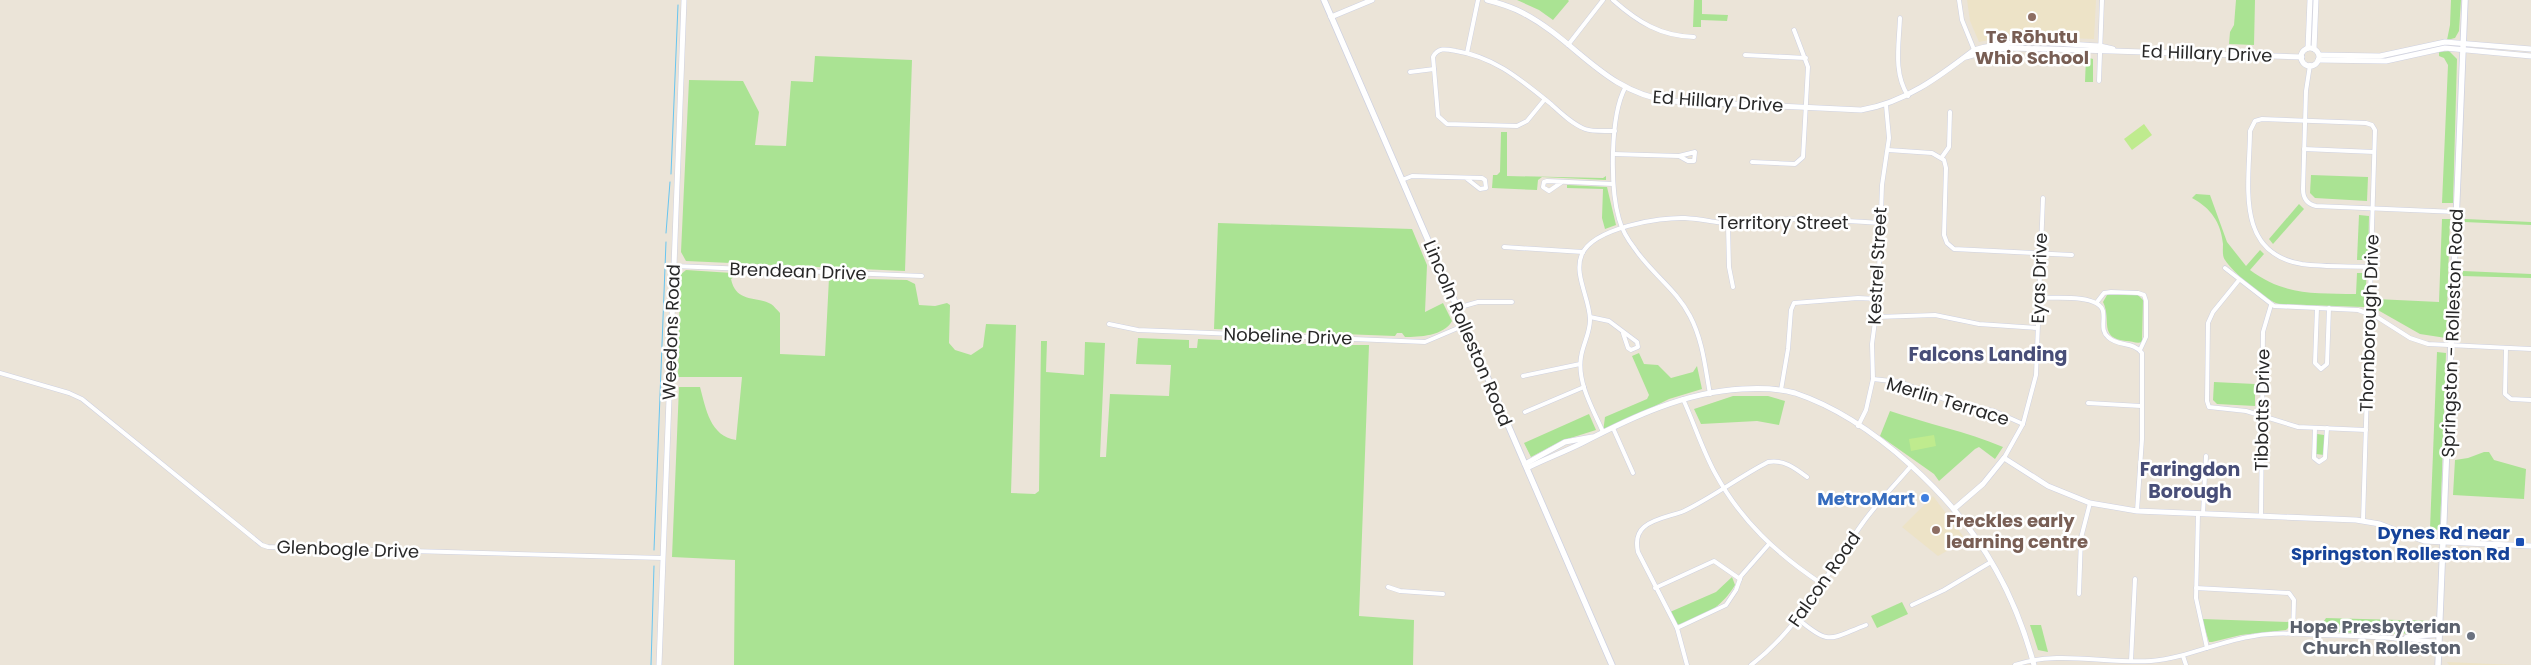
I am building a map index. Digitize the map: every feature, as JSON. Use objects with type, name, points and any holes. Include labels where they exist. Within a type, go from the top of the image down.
[{"type":"main road","name":"Lincoln Rolleston Road","points":[[1324,0],[1612,665]]},
{"type":"main road","name":"Springston - Rolleston Road","points":[[2438,665],[2465,0]]},
{"type":"street","name":"Weedons Road","points":[[659,665],[684,0]]},
{"type":"street","points":[[1331,17],[1372,0]]},
{"type":"street","points":[[1467,53],[1478,0]]},
{"type":"street","name":"Ed Hillary Drive","points":[[1487,0],[1522,12],[1625,88],[1642,95],[1670,101],[1861,110],[1886,105],[1908,96],[1975,52],[2012,48],[2100,48],[2302,57]]},
{"type":"street","points":[[1568,45],[1603,0]]},
{"type":"street","points":[[1613,0],[1633,18],[1659,32],[1678,37],[1694,37]]},
{"type":"street","points":[[1959,0],[1962,20],[1975,52]]},
{"type":"street","points":[[2099,81],[2102,0]]},
{"type":"street","points":[[2310,0],[2311,48],[2319,57],[2377,62],[2445,48],[2531,56]]},
{"type":"street","points":[[2311,48],[2316,0]]},
{"type":"street","points":[[1900,18],[1898,70],[1900,84],[1908,96]]},
{"type":"street","points":[[1752,162],[1795,164],[1802,160],[1808,76],[1806,58],[1794,30]]},
{"type":"street","points":[[2457,212],[2316,206],[2309,204],[2303,192],[2306,91],[2310,65],[2319,57],[2380,56],[2430,44],[2464,42],[2531,49]]},
{"type":"street","points":[[2310,65],[2303,62],[2302,57],[2304,51],[2311,48]]},
{"type":"street","points":[[1545,99],[1527,121],[1517,126],[1447,124],[1438,116],[1433,57],[1436,51],[1443,49],[1467,53],[1507,69],[1545,99],[1572,122],[1585,129],[1615,131]]},
{"type":"street","points":[[1744,55],[1806,58]]},
{"type":"street","points":[[1410,72],[1434,69]]},
{"type":"street","points":[[1625,88],[1618,101],[1613,184],[1622,228],[1636,252],[1674,292],[1690,315],[1702,349],[1710,394]]},
{"type":"street","name":"Kestrel Street","points":[[1858,426],[1866,410],[1873,379],[1872,344],[1877,317],[1880,223],[1890,124],[1886,105]]},
{"type":"street","points":[[1942,156],[1949,147],[1950,112]]},
{"type":"street","points":[[2305,120],[2262,119],[2255,121],[2250,128],[2248,198],[2249,212],[2255,230],[2271,251],[2295,262],[2371,267]]},
{"type":"street","name":"Thornborough Drive","points":[[2305,120],[2366,123],[2374,126],[2363,521]]},
{"type":"street","points":[[2304,149],[2374,152]]},
{"type":"street","points":[[1888,150],[1932,152],[1942,156],[1946,168],[1944,235],[1947,243],[1959,250],[2072,255]]},
{"type":"street","points":[[1614,154],[1679,156]]},
{"type":"street","points":[[1402,180],[1412,176],[1466,178],[1485,180],[1486,188],[1480,189],[1466,178]]},
{"type":"street","points":[[1562,182],[1550,191],[1543,188],[1544,182],[1547,181],[1613,184]]},
{"type":"street","name":"Eyas Drive","points":[[1954,509],[1983,484],[2004,458],[2024,424],[2036,376],[2043,198]]},
{"type":"street","name":"Territory Street","points":[[1583,252],[1598,238],[1622,228],[1671,218],[1699,219],[1728,225],[1758,224],[1789,219],[1880,223]]},
{"type":"street","points":[[1728,225],[1729,267],[1733,287]]},
{"type":"street","points":[[1504,247],[1583,252],[1578,268],[1587,297],[1590,317],[1580,364],[1584,387],[1603,432]]},
{"type":"street","name":"Brendean Drive","points":[[674,266],[922,276]]},
{"type":"street","points":[[2225,268],[2271,305],[2350,309],[2369,313],[2410,338],[2428,344],[2531,349]]},
{"type":"street","points":[[2239,280],[2209,320],[2207,403],[2213,409],[2241,410],[2293,426],[2366,430]]},
{"type":"street","points":[[2097,302],[2104,294],[2111,292],[2138,293],[2144,296],[2146,301],[2146,337],[2140,350]]},
{"type":"street","points":[[1781,390],[1788,349],[1791,310],[1794,303],[1858,298],[1878,300]]},
{"type":"street","points":[[2038,298],[2088,299],[2097,302],[2103,310],[2102,325],[2106,336],[2116,343],[2134,346],[2140,350],[2143,360],[2142,439],[2137,511]]},
{"type":"street","points":[[1457,308],[1478,302],[1512,302]]},
{"type":"street","name":"Tibbotts Drive","points":[[2261,516],[2263,332],[2271,305]]},
{"type":"street","points":[[2317,308],[2315,363],[2321,369],[2327,364],[2329,308]]},
{"type":"street","points":[[1877,317],[1935,316],[1979,324],[2037,328]]},
{"type":"street","points":[[1590,317],[1605,319],[1637,342],[1638,347],[1631,350],[1628,348],[1623,333]]},
{"type":"street","name":"Nobeline Drive","points":[[1109,324],[1138,330],[1425,342],[1465,325]]},
{"type":"street","points":[[2316,343],[2328,344]]},
{"type":"street","points":[[2506,348],[2505,394],[2511,399],[2531,400]]},
{"type":"street","points":[[1523,376],[1580,364]]},
{"type":"street","name":"Glenbogle Drive","points":[[0,373],[82,398],[262,545],[268,547],[663,558]]},
{"type":"street","name":"Merlin Terrace","points":[[1873,379],[1900,382],[1954,403],[1994,411],[2024,424]]},
{"type":"street","points":[[1525,412],[1584,387]]},
{"type":"street","points":[[1526,466],[1565,442],[1592,437],[1683,399],[1741,389],[1781,390],[1814,402],[1858,426],[1911,466],[1954,509],[1992,562],[2020,621],[2033,662]]},
{"type":"street","points":[[1683,399],[1707,455],[1724,488],[1745,518],[1769,544],[1822,584]]},
{"type":"street","points":[[2088,403],[2141,406]]},
{"type":"street","points":[[1613,428],[1633,473]]},
{"type":"street","points":[[2315,428],[2314,458],[2319,462],[2325,458],[2327,428]]},
{"type":"street","points":[[2206,456],[2196,588],[2198,615],[2207,648]]},
{"type":"street","points":[[2004,458],[2048,486],[2090,503],[2137,511],[2363,521],[2386,526],[2412,538],[2444,543],[2531,546]]},
{"type":"street","points":[[1687,665],[1677,628],[1638,552],[1637,542],[1640,530],[1648,524],[1684,510],[1762,465],[1774,461],[1788,464],[1807,477]]},
{"type":"street","name":"Falcon Road","points":[[1751,665],[1770,650],[1798,619],[1866,518],[1911,466]]},
{"type":"street","points":[[2079,594],[2081,538],[2090,503]]},
{"type":"street","points":[[1677,628],[1726,605],[1736,590],[1740,579],[1769,544]]},
{"type":"street","points":[[1655,588],[1714,562],[1740,579]]},
{"type":"street","points":[[1912,605],[1944,590],[1992,562]]},
{"type":"street","points":[[2132,661],[2135,579]]},
{"type":"street","points":[[1388,586],[1400,591],[1443,594]]},
{"type":"street","points":[[2196,588],[2289,593],[2294,600],[2293,634]]},
{"type":"street","points":[[1798,619],[1817,635],[1828,639],[1866,625]]},
{"type":"street","points":[[2016,665],[2033,662],[2041,658],[2162,660],[2253,636],[2293,634],[2439,639]]},
{"type":"street","points":[[2183,656],[2186,665]]},
{"type":"shaded area","name":"Te Rōhutu Whio School","points":[[1967,0],[2096,0],[2094,39],[2009,36],[1979,42],[1970,21]]},
{"type":"shaded area","points":[[1933,496],[1966,540],[1938,556],[1902,527]]},
{"type":"shaded area","points":[[2447,662],[2515,665],[2449,665]]},
{"type":"green space","points":[[1517,0],[1569,1],[1553,20],[1539,10]]},
{"type":"green space","points":[[1694,0],[1702,0],[1702,14],[1728,15],[1727,21],[1701,20],[1701,27],[1693,27]]},
{"type":"green space","points":[[2236,0],[2255,0],[2254,45],[2229,44],[2230,32],[2234,25]]},
{"type":"green space","points":[[2451,0],[2461,0],[2459,31],[2455,38],[2447,40],[2450,25]]},
{"type":"green space","points":[[2449,51],[2457,59],[2453,203],[2442,203],[2448,65],[2444,58],[2439,56],[2439,52]]},
{"type":"green space","points":[[815,56],[912,60],[905,271],[686,261],[681,252],[689,80],[743,81],[759,112],[755,145],[786,146],[791,81],[813,82]]},
{"type":"green space","points":[[2086,57],[2093,59],[2093,82],[2085,82]]},
{"type":"green space","points":[[2144,124],[2152,135],[2132,150],[2124,139]]},
{"type":"green space","points":[[1501,132],[1507,132],[1507,176],[1603,178],[1606,176],[1606,180],[1542,177],[1538,180],[1537,190],[1492,188],[1493,175],[1497,175],[1500,172]]},
{"type":"green space","points":[[2311,175],[2368,177],[2367,201],[2315,198],[2310,193]]},
{"type":"green space","points":[[1567,185],[1607,187],[1616,225],[1605,229],[1602,218],[1603,189],[1567,188]]},
{"type":"green space","points":[[2196,194],[2210,195],[2227,242],[2246,266],[2260,250],[2264,254],[2250,270],[2276,285],[2314,293],[2356,294],[2357,273],[2367,273],[2364,307],[2279,304],[2265,297],[2242,278],[2225,260],[2220,229],[2210,211],[2192,198]]},
{"type":"green space","points":[[2299,204],[2304,209],[2273,244],[2269,239]]},
{"type":"green space","points":[[2359,215],[2369,216],[2368,260],[2357,260]]},
{"type":"green space","points":[[2442,219],[2450,219],[2446,338],[2420,334],[2376,309],[2376,299],[2439,302]]},
{"type":"green space","points":[[2465,219],[2531,222],[2531,225],[2464,222]]},
{"type":"green space","points":[[1218,223],[1412,229],[1427,265],[1425,312],[1443,303],[1452,321],[1437,333],[1411,337],[1405,337],[1402,333],[1397,333],[1395,336],[1214,329]]},
{"type":"green space","points":[[686,270],[732,273],[734,277],[731,279],[737,292],[747,298],[771,304],[780,313],[780,354],[825,356],[829,278],[907,280],[915,284],[919,305],[935,306],[947,303],[950,305],[949,343],[955,350],[971,355],[983,347],[986,324],[1016,325],[1011,493],[1035,494],[1039,491],[1041,341],[1047,341],[1046,372],[1084,375],[1085,342],[1105,343],[1100,457],[1106,457],[1110,394],[1169,396],[1171,365],[1136,364],[1138,338],[1189,340],[1189,348],[1197,348],[1198,339],[1270,342],[1272,344],[1343,344],[1346,348],[1351,345],[1369,345],[1359,616],[1414,620],[1413,665],[734,665],[735,560],[672,557],[679,387],[700,387],[710,420],[720,433],[736,440],[742,377],[678,377],[680,275]]},
{"type":"green space","points":[[2463,271],[2531,274],[2531,278],[2462,276]]},
{"type":"green space","points":[[2107,295],[2138,295],[2143,300],[2142,342],[2136,343],[2117,339],[2109,332],[2103,302]]},
{"type":"green space","points":[[2437,352],[2446,353],[2440,530],[2430,529]]},
{"type":"green space","points":[[1639,353],[1644,364],[1658,365],[1671,378],[1693,372],[1697,366],[1702,389],[1669,399],[1603,432],[1605,417],[1647,399],[1649,395],[1632,356]]},
{"type":"green space","points":[[2214,382],[2255,384],[2255,406],[2217,404],[2213,400]]},
{"type":"green space","points":[[1733,396],[1768,396],[1785,401],[1779,425],[1757,421],[1701,424],[1694,409]]},
{"type":"green space","points":[[1890,411],[1975,436],[2003,447],[1995,459],[1979,447],[1975,449],[1939,481],[1934,474],[1880,436]]},
{"type":"green space","points":[[1589,414],[1596,430],[1561,441],[1531,457],[1524,443]]},
{"type":"green space","points":[[2317,434],[2324,435],[2324,455],[2316,454]]},
{"type":"green space","points":[[1934,435],[1936,446],[1911,451],[1909,439]]},
{"type":"green space","points":[[2489,452],[2494,460],[2526,469],[2524,499],[2453,495],[2455,460],[2468,458]]},
{"type":"green space","points":[[1732,577],[1735,585],[1717,606],[1694,620],[1676,625],[1670,612],[1716,592]]},
{"type":"green space","points":[[1902,602],[1908,614],[1877,628],[1871,616]]},
{"type":"green space","points":[[2326,618],[2436,621],[2436,628],[2413,633],[2350,633],[2301,630],[2297,623],[2322,624]]},
{"type":"green space","points":[[2202,619],[2291,622],[2291,625],[2286,630],[2241,635],[2209,642]]},
{"type":"green space","points":[[2030,625],[2041,625],[2048,652],[2038,650]]},
{"type":"waterway","points":[[671,174],[678,5]]},
{"type":"waterway","points":[[666,233],[670,182]]},
{"type":"waterway","points":[[654,550],[666,242]]},
{"type":"waterway","points":[[651,665],[654,566]]},
{"type":"place","name":"Te Rōhutu Whio School","points":[[2032,17]]},
{"type":"place","name":"MetroMart","points":[[1925,498]]},
{"type":"place","name":"Freckles early learning centre","points":[[1936,530]]},
{"type":"place","name":"Dynes Rd near Springston Rolleston Rd","points":[[2520,542]]},
{"type":"place","name":"Hope Presbyterian Church Rolleston","points":[[2471,636]]},
{"type":"district","name":"Falcons Landing","points":[[1988,354]]},
{"type":"district","name":"Faringdon Borough","points":[[2190,480]]}]
